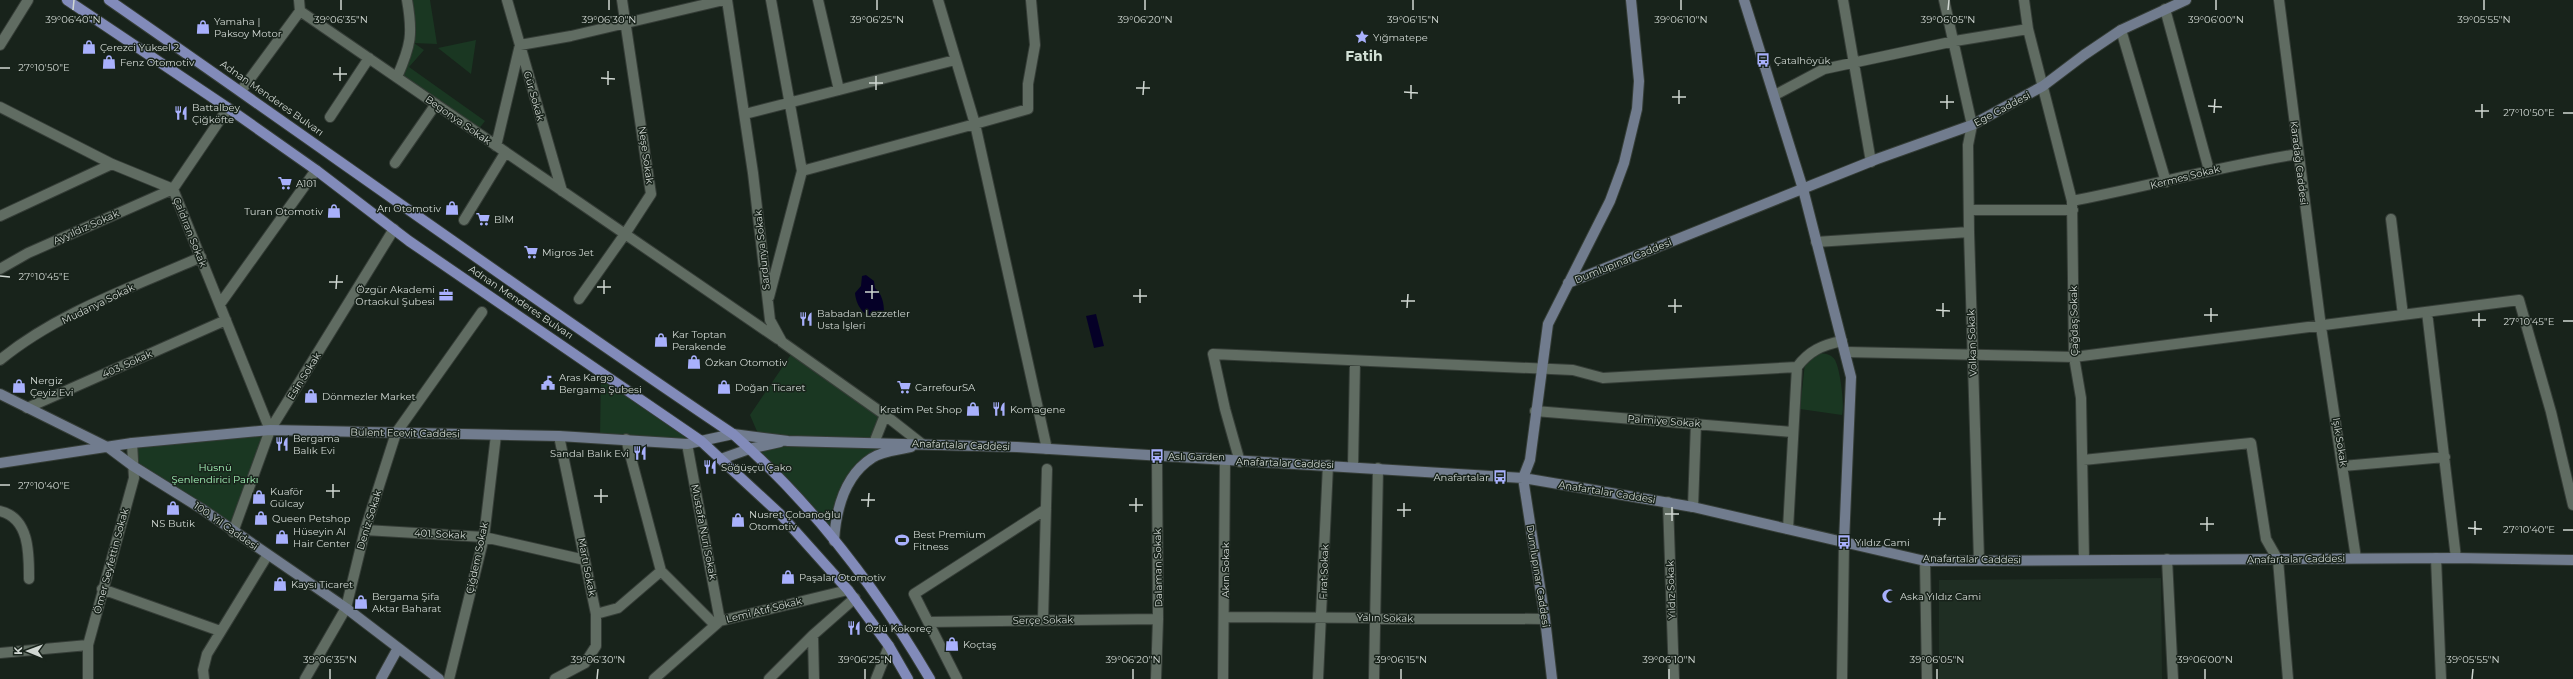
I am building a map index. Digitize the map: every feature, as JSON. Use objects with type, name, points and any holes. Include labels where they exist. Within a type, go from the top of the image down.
[{"type":"main road","name":"Adnan Menderes Bulvarı","points":[[67,0],[228,108],[316,170],[394,229],[701,441],[780,514],[855,598],[888,646],[908,679]]},
{"type":"main road","name":"Adnan Menderes Bulvarı","points":[[109,0],[241,91],[550,310],[733,434],[814,515],[872,587],[902,631],[930,679]]},
{"type":"street","points":[[0,45],[28,0]]},
{"type":"street","points":[[241,91],[300,11],[299,0]]},
{"type":"street","points":[[397,77],[408,51],[412,28],[408,0]]},
{"type":"street","name":"Gür Sokak","points":[[508,0],[562,191]]},
{"type":"street","name":"Neşe Sokak","points":[[579,299],[651,194],[622,0]]},
{"type":"street","points":[[496,146],[520,45],[626,24],[726,0]]},
{"type":"street","name":"Sardunya Sokak","points":[[726,0],[745,114],[770,320],[782,342],[885,415],[922,444]]},
{"type":"street","points":[[767,303],[802,171],[771,0]]},
{"type":"street","points":[[818,0],[839,90]]},
{"type":"street","points":[[938,0],[975,124],[1047,449]]},
{"type":"street","points":[[802,171],[1028,109],[1028,84],[1035,45],[1031,0]]},
{"type":"street","points":[[1568,283],[1610,201],[1624,163],[1637,109],[1639,81],[1631,0]]},
{"type":"street","points":[[1744,0],[1804,189],[1816,242],[1846,352],[1851,377],[1844,542],[1842,679]]},
{"type":"street","points":[[1843,0],[1871,162]]},
{"type":"street","points":[[1944,0],[1955,41],[1972,125]]},
{"type":"street","name":"Çağdaş Sokak","points":[[2024,0],[2028,30],[2044,86],[2073,206],[2074,357],[2081,398],[2084,559]]},
{"type":"street","name":"Ege Caddesi","points":[[1804,189],[1871,162],[1972,125],[2044,86],[2084,54],[2121,30],[2186,0]]},
{"type":"street","name":"Karadağ Caddesi","points":[[2279,0],[2321,327]]},
{"type":"street","points":[[2165,10],[2209,170]]},
{"type":"street","name":"Begonya Sokak","points":[[300,11],[625,234]]},
{"type":"street","points":[[1775,95],[1824,69],[1854,64],[1955,41],[2028,30]]},
{"type":"street","points":[[2121,30],[2166,182]]},
{"type":"street","points":[[330,117],[369,58]]},
{"type":"street","points":[[745,114],[789,104],[955,60]]},
{"type":"street","points":[[395,162],[436,104]]},
{"type":"street","name":"Çaldıran Sokak","points":[[0,107],[112,164],[173,188],[270,430]]},
{"type":"street","points":[[173,188],[228,108]]},
{"type":"street","name":"Volkan Sokak","points":[[1972,125],[1968,145],[1969,232],[1980,560]]},
{"type":"street","points":[[464,220],[505,153]]},
{"type":"street","name":"Kermes Sokak","points":[[1969,210],[2073,206],[2209,170],[2298,154]]},
{"type":"street","points":[[0,216],[112,164]]},
{"type":"street","points":[[220,304],[316,170]]},
{"type":"street","name":"Ayyıldız Sokak","points":[[0,269],[28,253],[173,188]]},
{"type":"street","name":"Dumlupınar Caddesi","points":[[1552,679],[1545,619],[1523,478],[1530,460],[1535,411],[1548,324],[1568,283],[1804,189]]},
{"type":"street","points":[[2391,219],[2403,315]]},
{"type":"street","name":"Esin Sokak","points":[[233,532],[270,430],[394,229]]},
{"type":"street","points":[[1816,242],[1969,232]]},
{"type":"street","points":[[625,234],[782,342]]},
{"type":"street","name":"Mudanya Sokak","points":[[0,360],[24,340],[108,298],[201,257]]},
{"type":"street","points":[[1846,352],[2074,357],[2321,327],[2519,300],[2551,412],[2573,505]]},
{"type":"street","name":"Deniz Sokak","points":[[306,679],[346,608],[365,530],[396,433],[482,312]]},
{"type":"street","points":[[2427,312],[2456,558]]},
{"type":"street","name":"403. Sokak","points":[[27,408],[226,320]]},
{"type":"street","name":"Işık Sokak","points":[[2321,327],[2344,466],[2356,558]]},
{"type":"street","points":[[1788,528],[1792,432],[1797,367],[1807,354],[1826,344],[1842,341]]},
{"type":"street","points":[[1240,462],[1225,409],[1213,354],[1541,368],[1573,370],[1603,378],[1797,367]]},
{"type":"street","points":[[1353,466],[1355,361]]},
{"type":"street","name":"100. Yıl Caddesi","points":[[0,394],[109,448],[133,466],[202,509],[267,556],[346,608],[439,679]]},
{"type":"street","name":"Palmiye Sokak","points":[[1535,411],[1792,432]]},
{"type":"street","points":[[874,443],[885,415]]},
{"type":"street","points":[[1693,507],[1696,423]]},
{"type":"street","name":"Bülent Ecevit Caddesi","points":[[0,463],[109,448],[132,442],[270,430],[626,438],[687,444],[733,434]]},
{"type":"street","name":"Anafartalar Caddesi","points":[[733,434],[788,441],[1047,449],[1240,462],[1353,466],[1523,478],[1693,507],[1925,560],[2278,560],[2356,558],[2573,560]]},
{"type":"street","name":"Çiğdem Sokak","points":[[449,679],[484,537],[496,435]]},
{"type":"street","name":"Martı Sokak","points":[[555,679],[585,663],[596,646],[596,614],[559,436]]},
{"type":"street","points":[[626,438],[661,571],[717,623]]},
{"type":"street","points":[[721,459],[749,449],[788,441]]},
{"type":"street","name":"Ömer Seyfettin Sokak","points":[[88,679],[88,645],[102,589],[134,478],[132,442]]},
{"type":"street","name":"Mustafa Nuri Sokak","points":[[687,444],[717,623]]},
{"type":"street","points":[[834,541],[836,515],[851,477],[873,457],[922,444]]},
{"type":"street","points":[[2083,460],[2252,444],[2266,539],[2278,560],[2288,679]]},
{"type":"street","name":"Dalaman Sokak","points":[[1156,679],[1158,619],[1157,456]]},
{"type":"street","points":[[2344,466],[2445,457]]},
{"type":"street","name":"Akın Sokak","points":[[1223,679],[1225,617],[1225,461]]},
{"type":"street","name":"Fırat Sokak","points":[[1318,679],[1323,617],[1328,465]]},
{"type":"street","points":[[1374,679],[1378,468]]},
{"type":"street","points":[[1043,620],[1047,469]]},
{"type":"street","name":"Yıldız Sokak","points":[[1668,502],[1674,679]]},
{"type":"street","points":[[957,679],[914,594],[1046,509]]},
{"type":"street","points":[[0,511],[16,519],[24,533],[29,554],[29,579]]},
{"type":"street","name":"401. Sokak","points":[[365,530],[484,537],[586,560]]},
{"type":"street","points":[[204,679],[203,670],[207,654],[220,630],[267,556]]},
{"type":"street","points":[[2436,558],[2441,679]]},
{"type":"street","points":[[2167,559],[2173,679]]},
{"type":"street","points":[[1925,560],[1927,679]]},
{"type":"street","points":[[596,614],[618,608],[661,571]]},
{"type":"street","points":[[102,589],[220,630]]},
{"type":"street","name":"Lemi Atıf Sokak","points":[[654,679],[717,623],[848,590]]},
{"type":"street","points":[[769,679],[855,598]]},
{"type":"street","name":"Yalın Sokak","points":[[1225,617],[1545,619]]},
{"type":"street","name":"Serçe Sokak","points":[[928,622],[1158,619]]},
{"type":"street","points":[[813,636],[814,679]]},
{"type":"street","points":[[0,653],[88,645]]},
{"type":"street","points":[[876,679],[888,646]]},
{"type":"street","points":[[381,679],[398,648]]},
{"type":"shaded area","points":[[866,275],[874,281],[875,288],[881,296],[883,302],[884,312],[877,317],[872,317],[865,313],[857,302],[855,293],[861,286],[862,276]]},
{"type":"shaded area","points":[[1096,314],[1104,346],[1094,348],[1086,316]]},
{"type":"shaded area","points":[[2161,578],[2162,679],[1939,679],[1939,580]]},
{"type":"green space","points":[[409,0],[430,0],[437,44],[414,43],[424,50],[409,67],[485,121],[478,130],[402,76]]},
{"type":"green space","points":[[476,40],[471,74],[438,48]]},
{"type":"green space","points":[[794,350],[885,415],[874,442],[922,444],[873,457],[851,477],[834,541],[754,453],[759,436],[750,415]]},
{"type":"green space","points":[[1821,353],[1832,357],[1837,365],[1842,396],[1842,415],[1800,409],[1805,363],[1808,358]]},
{"type":"green space","points":[[601,371],[701,441],[600,438]]},
{"type":"green space","name":"Hüsnü Şenlendirici Parkı","points":[[270,430],[233,532],[133,466],[132,443]]},
{"type":"place","name":"Yamaha | Paksoy Motor","points":[[203,27]]},
{"type":"place","name":"Yığmatepe","points":[[1362,37]]},
{"type":"place","name":"Çerezci Yüksel 2","points":[[89,47]]},
{"type":"place","name":"Çatalhöyük","points":[[1763,60]]},
{"type":"place","name":"Fenz Otomotiv","points":[[109,62]]},
{"type":"place","name":"Battalbey Çiğköfte","points":[[181,113]]},
{"type":"place","name":"A101","points":[[285,183]]},
{"type":"place","name":"Arı Otomotiv","points":[[452,208]]},
{"type":"place","name":"Turan Otomotiv","points":[[334,211]]},
{"type":"place","name":"BİM","points":[[483,219]]},
{"type":"place","name":"Migros Jet","points":[[531,252]]},
{"type":"place","name":"Özgür Akademi Ortaokul Şubesi","points":[[446,295]]},
{"type":"place","name":"Babadan Lezzetler Usta İşleri","points":[[806,319]]},
{"type":"place","name":"Kar Toptan Perakende","points":[[661,340]]},
{"type":"place","name":"Özkan Otomotiv","points":[[694,362]]},
{"type":"place","name":"Aras Kargo Bergama Şubesi","points":[[548,383]]},
{"type":"place","name":"Nergiz Çeyiz Evi","points":[[19,386]]},
{"type":"place","name":"Doğan Ticaret","points":[[724,387]]},
{"type":"place","name":"CarrefourSA","points":[[904,387]]},
{"type":"place","name":"Dönmezler Market","points":[[311,396]]},
{"type":"place","name":"Kratim Pet Shop","points":[[973,409]]},
{"type":"place","name":"Komagene","points":[[999,409]]},
{"type":"place","name":"Bergama Balık Evi","points":[[282,444]]},
{"type":"place","name":"Sandal Balık Evi","points":[[640,453]]},
{"type":"place","name":"Aslı Garden","points":[[1157,456]]},
{"type":"place","name":"Söğüşçü Çako","points":[[710,467]]},
{"type":"place","name":"Anafartalar","points":[[1500,477]]},
{"type":"place","name":"Kuaför Gülcay","points":[[259,497]]},
{"type":"place","name":"NS Butik","points":[[173,508]]},
{"type":"place","name":"Queen Petshop","points":[[261,518]]},
{"type":"place","name":"Nusret Çobanoğlu Otomotiv","points":[[738,520]]},
{"type":"place","name":"Hüseyin Al Hair Center","points":[[282,537]]},
{"type":"place","name":"Best Premium Fitness","points":[[902,540]]},
{"type":"place","name":"Yıldız Cami","points":[[1844,542]]},
{"type":"place","name":"Paşalar Otomotiv","points":[[788,577]]},
{"type":"place","name":"Kaysı Ticaret","points":[[280,584]]},
{"type":"place","name":"Aska Yıldız Cami","points":[[1889,596]]},
{"type":"place","name":"Bergama Şifa Aktar Baharat","points":[[361,602]]},
{"type":"place","name":"Özlü Kokoreç","points":[[854,628]]},
{"type":"place","name":"Koçtaş","points":[[952,644]]},
{"type":"district","name":"Fatih","points":[[1364,56]]}]
